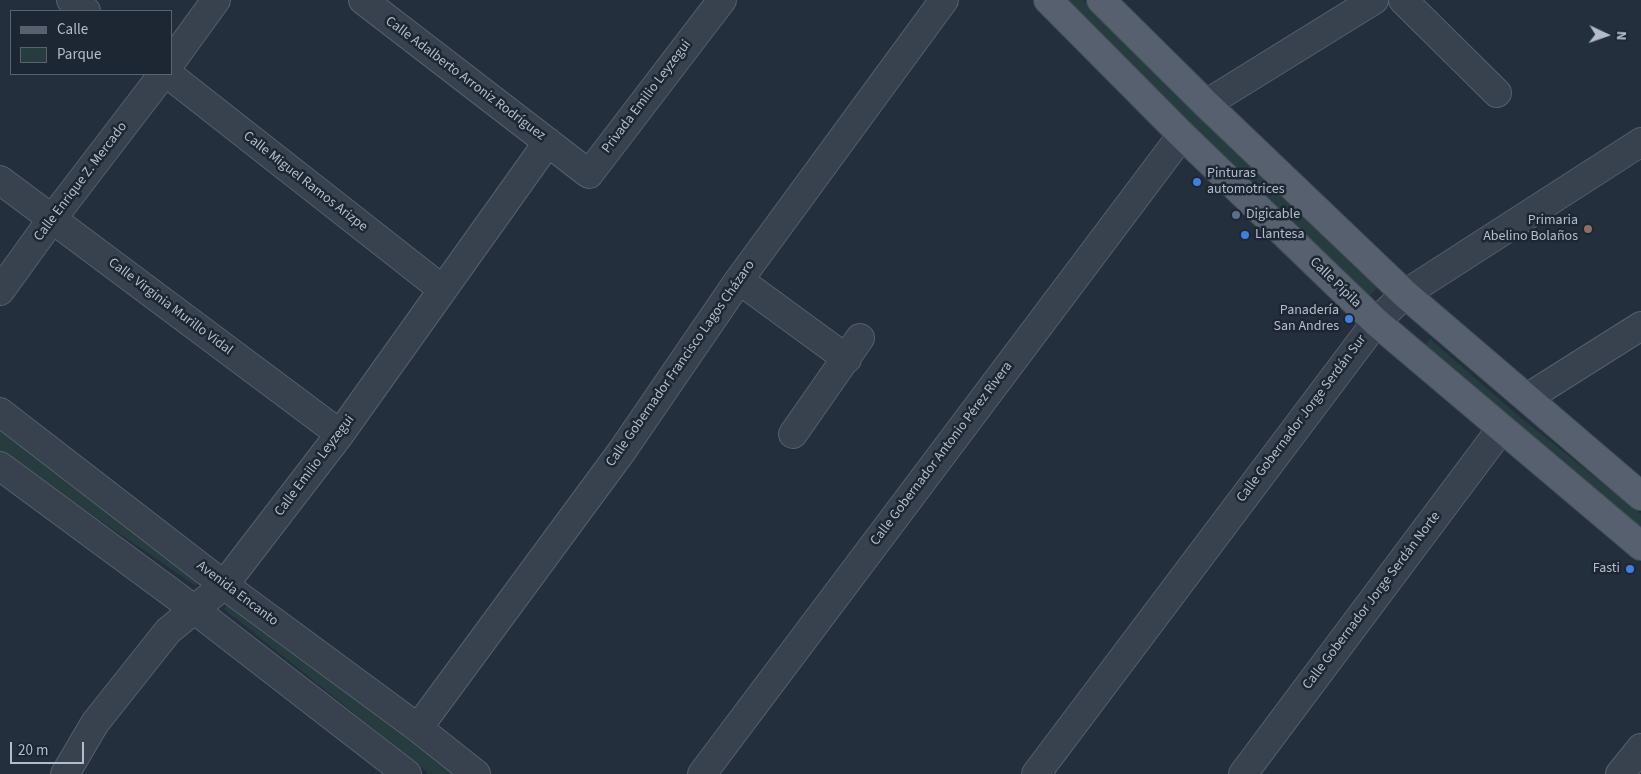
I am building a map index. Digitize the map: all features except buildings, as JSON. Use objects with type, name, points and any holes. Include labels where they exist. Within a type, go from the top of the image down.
[{"type":"main road","name":"Calle Pípila","points":[[1048,0],[1182,135],[1376,322],[1641,546]]},
{"type":"main road","points":[[1101,0],[1206,104],[1405,294],[1641,496]]},
{"type":"street","points":[[71,0],[85,10]]},
{"type":"street","points":[[172,61],[216,0]]},
{"type":"street","name":"Calle Adalberto Arroniz Rodríguez","points":[[363,0],[558,149]]},
{"type":"street","name":"Privada Emilio Leyzegui","points":[[558,149],[589,174],[722,0]]},
{"type":"street","name":"Calle Gobernador Francisco Lagos Cházaro","points":[[418,728],[622,451],[739,280],[944,0]]},
{"type":"street","points":[[1206,104],[1374,0]]},
{"type":"street","points":[[1403,0],[1497,93]]},
{"type":"street","name":"Calle Enrique Z. Mercado","points":[[0,290],[162,75]]},
{"type":"street","name":"Calle Miguel Ramos Arizpe","points":[[169,75],[442,290]]},
{"type":"street","name":"Calle Gobernador Antonio Pérez Rivera","points":[[702,774],[1182,135]]},
{"type":"street","name":"Calle Gobernador Jorge Serdán Sur","points":[[1036,774],[1376,322],[1405,294],[1641,142]]},
{"type":"street","name":"Calle Emilio Leyzegui","points":[[64,774],[95,723],[168,631],[224,585],[340,434],[442,290],[558,149]]},
{"type":"street","name":"Calle Virginia Murillo Vidal","points":[[0,180],[340,434]]},
{"type":"street","points":[[739,280],[854,348],[793,434]]},
{"type":"street","points":[[1527,398],[1641,326]]},
{"type":"street","name":"Avenida Encanto","points":[[0,412],[224,585],[418,728],[476,774]]},
{"type":"street","name":"Calle Gobernador Jorge Serdán Norte","points":[[1243,774],[1501,429]]},
{"type":"street","points":[[0,466],[195,610],[391,769]]},
{"type":"street","points":[[1620,774],[1641,748]]},
{"type":"green space","points":[[1059,0],[1083,0],[1379,286],[1368,298]]},
{"type":"green space","points":[[1430,339],[1520,417],[1641,514],[1641,539],[1420,350]]},
{"type":"green space","points":[[0,422],[215,563],[196,586],[0,452]]},
{"type":"green space","points":[[242,583],[480,774],[430,774],[224,609]]},
{"type":"place","name":"Pinturas automotrices","points":[[1197,182]]},
{"type":"place","name":"Digicable","points":[[1236,215]]},
{"type":"place","name":"Primaria Abelino Bolaños","points":[[1588,229]]},
{"type":"place","name":"Llantesa","points":[[1245,235]]},
{"type":"place","name":"Panadería San Andres","points":[[1349,319]]},
{"type":"place","name":"Fasti","points":[[1630,569]]}]
